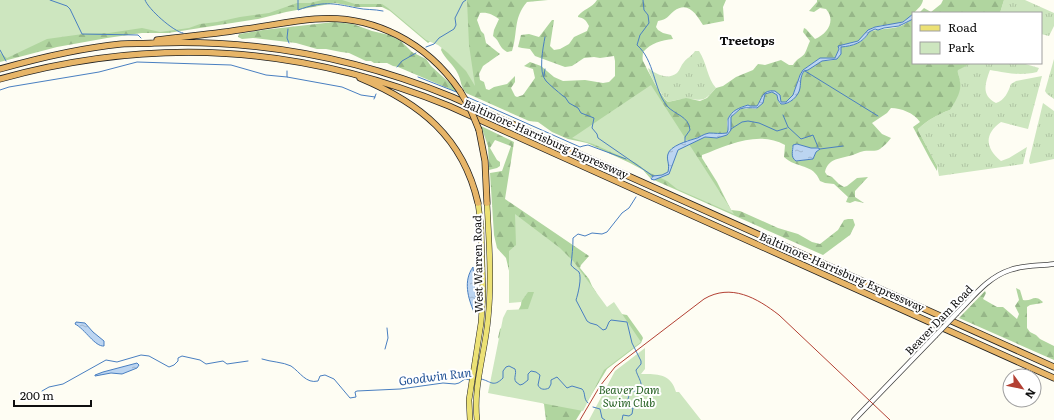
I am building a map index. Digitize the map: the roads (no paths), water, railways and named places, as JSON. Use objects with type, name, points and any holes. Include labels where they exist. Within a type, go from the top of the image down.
[{"type":"highway","points":[[122,44],[210,34],[315,19],[346,20],[381,28],[413,44],[441,67],[460,91],[470,108],[478,130],[484,160],[487,203]]},
{"type":"highway","name":"Baltimore-Harrisburg Expressway","points":[[0,69],[51,56],[122,44],[189,42],[258,46],[288,50],[360,65],[403,78],[452,97],[1054,367]]},
{"type":"highway","name":"Baltimore-Harrisburg Expressway","points":[[0,79],[53,66],[89,60],[135,54],[182,52],[250,55],[298,62],[339,70],[394,85],[448,106],[1054,378]]},
{"type":"highway","points":[[339,70],[398,96],[420,110],[434,123],[448,138],[459,155],[471,180],[478,203]]},
{"type":"main road","name":"West Warren Road","points":[[471,420],[469,410],[470,389],[483,295],[481,226],[478,203]]},
{"type":"main road","name":"West Warren Road","points":[[477,420],[476,400],[488,323],[490,296],[487,203]]},
{"type":"street","name":"Beaver Dam Road","points":[[854,420],[987,283],[1001,274],[1016,268],[1054,264]]},
{"type":"water","points":[[912,15],[912,20],[899,26],[878,30],[875,29],[869,32],[861,41],[850,46],[841,47],[841,54],[837,59],[822,61],[804,71],[796,97],[787,103],[781,104],[777,95],[772,92],[765,94],[763,103],[757,108],[740,109],[731,117],[731,130],[727,135],[717,138],[705,137],[678,150],[669,174],[654,180],[651,179],[653,176],[662,175],[668,172],[668,154],[669,151],[675,146],[709,133],[727,133],[728,119],[732,113],[739,108],[748,105],[757,106],[763,95],[767,92],[775,91],[780,95],[781,102],[786,102],[793,95],[803,70],[820,58],[835,58],[839,49],[838,46],[858,41],[868,30],[875,27],[903,22]]},
{"type":"water","points":[[797,144],[820,149],[816,152],[813,159],[796,161],[792,156],[792,152],[793,145]]},
{"type":"water","points":[[473,267],[476,303],[474,312],[468,295],[467,284]]},
{"type":"water","points":[[76,322],[85,323],[104,341],[104,346],[97,344],[79,326],[75,324]]},
{"type":"water","points":[[137,363],[139,365],[137,368],[122,374],[111,373],[95,376],[103,372]]},
{"type":"waterway","points":[[50,0],[67,6],[70,9],[82,34],[138,35],[141,38]]},
{"type":"waterway","points":[[145,0],[151,9],[162,20],[174,29],[183,33]]},
{"type":"waterway","points":[[298,0],[298,10],[314,5],[328,4],[383,11]]},
{"type":"waterway","points":[[426,47],[434,44],[439,38],[454,29],[456,25],[455,18],[463,2],[466,0]]},
{"type":"waterway","points":[[643,0],[644,10],[648,15],[649,23],[640,35],[637,45],[643,51],[651,67],[662,99],[670,109],[684,119],[689,125],[690,130],[685,137],[685,142]]},
{"type":"waterway","points":[[288,29],[287,38],[289,43]]},
{"type":"waterway","points":[[545,37],[542,53],[542,72],[546,81],[565,97],[569,103],[578,108],[581,113],[594,118],[592,128],[597,134],[598,138],[653,176]]},
{"type":"waterway","points":[[0,50],[6,61]]},
{"type":"waterway","points":[[397,67],[402,61],[416,53]]},
{"type":"waterway","points":[[0,90],[9,87],[99,72],[137,62],[231,65],[266,75],[287,77]]},
{"type":"waterway","points":[[544,76],[545,69]]},
{"type":"waterway","points":[[287,71],[287,77],[342,87],[361,95],[375,97]]},
{"type":"waterway","points":[[805,71],[878,116]]},
{"type":"waterway","points":[[418,77],[459,93]]},
{"type":"waterway","points":[[374,99],[376,94]]},
{"type":"waterway","points":[[465,96],[580,147],[588,145],[626,159]]},
{"type":"waterway","points":[[783,115],[788,127],[801,139],[813,135],[818,147]]},
{"type":"waterway","points":[[731,129],[742,122],[748,121],[759,123],[777,131],[787,128]]},
{"type":"waterway","points":[[820,149],[843,146]]},
{"type":"waterway","points":[[622,420],[623,415],[629,416],[632,414],[633,408],[627,408],[626,406],[630,392],[636,391],[641,387],[636,370],[641,364],[641,361],[632,343],[627,322],[611,320],[606,329],[603,330],[597,325],[587,321],[576,300],[580,275],[579,272],[571,265],[573,238],[578,234],[585,236],[592,233],[602,234],[607,232],[622,213],[629,208],[636,197]]},
{"type":"waterway","points":[[385,349],[388,338],[387,328]]},
{"type":"waterway","name":"Goodwin Run","points":[[42,391],[49,387],[63,384],[106,360],[117,362],[141,355],[149,356],[169,367],[174,365],[178,361],[178,358],[182,356],[200,360],[206,364],[223,361],[227,364],[248,361]]},
{"type":"waterway","name":"Goodwin Run","points":[[262,359],[291,366],[310,381],[318,381],[320,376],[325,375],[334,379],[350,398],[356,397],[355,392],[357,391],[400,389],[443,383],[455,384],[465,379],[470,380]]},
{"type":"waterway","name":"Goodwin Run","points":[[481,379],[492,383],[497,383],[503,378],[503,371],[509,366],[515,369],[515,380],[520,385],[528,380],[528,374],[531,371],[536,372],[540,375],[538,385],[541,389],[549,388],[551,380],[557,377],[567,388],[572,386],[582,389],[588,403]]},
{"type":"waterway","name":"Goodwin Run","points":[[593,407],[600,409],[602,418],[605,420]]},
{"type":"tram line","points":[[580,420],[600,386],[615,367],[704,299],[714,294],[724,292],[753,298],[779,315],[890,420]]},
{"type":"district","name":"Treetops","points":[[747,41]]},
{"type":"park label","name":"Beaver Dam Swim Club","points":[[629,396]]}]
